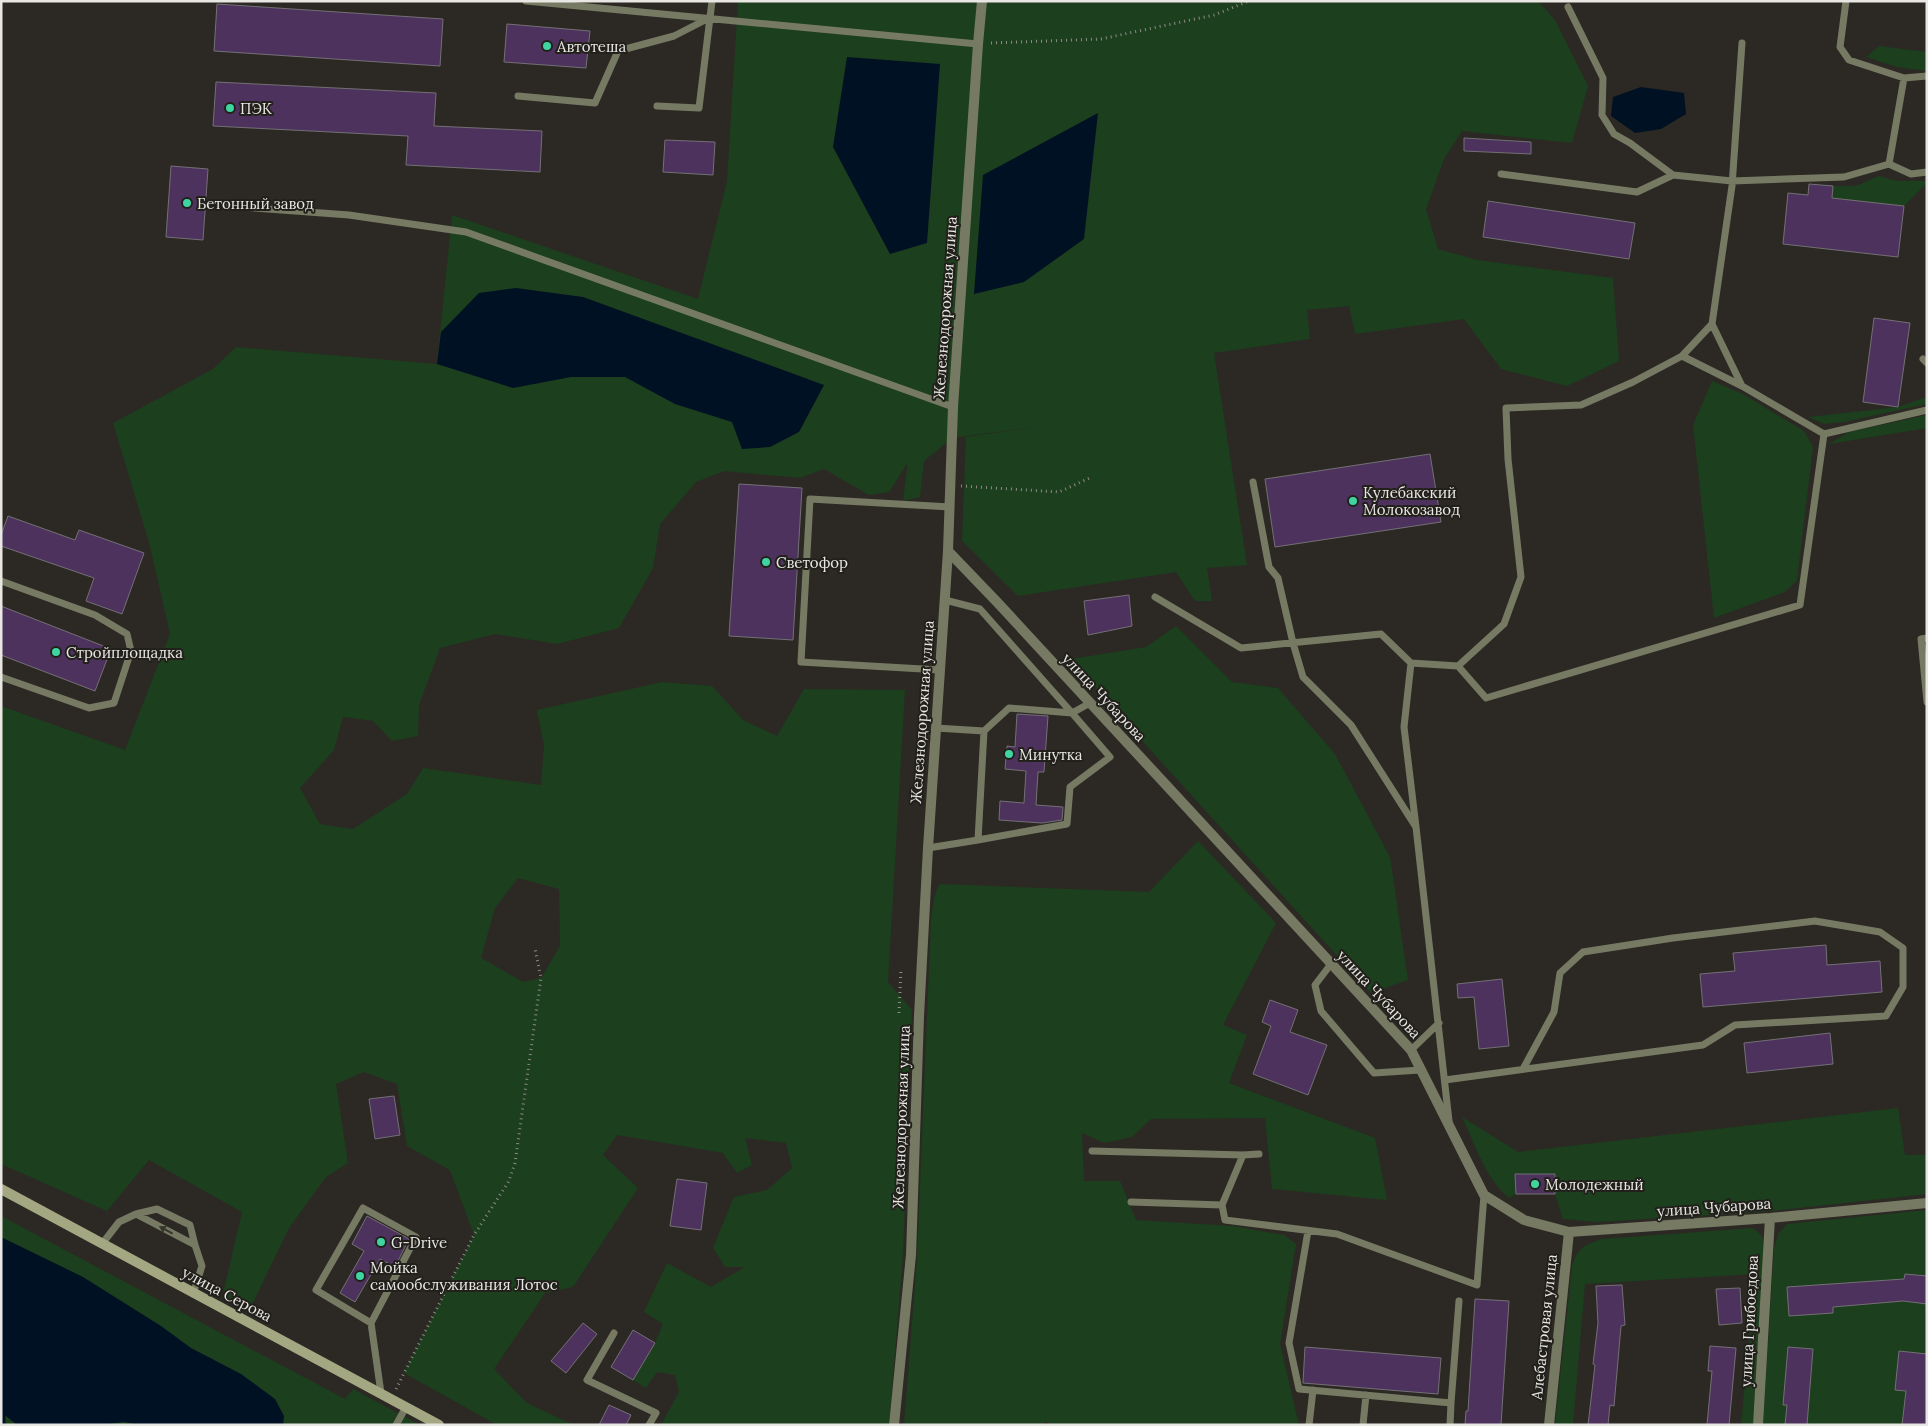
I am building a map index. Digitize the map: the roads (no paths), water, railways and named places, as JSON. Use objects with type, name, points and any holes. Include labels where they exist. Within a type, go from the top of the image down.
[{"type":"main road","name":"улица Серова","points":[[1,1189],[439,1425]]},
{"type":"street","name":"Железнодорожная улица","points":[[894,1425],[911,1255],[919,1016],[928,848],[948,551],[954,407],[982,1]]},
{"type":"street","name":"улица Чубарова","points":[[948,551],[1411,1050],[1484,1195],[1524,1220],[1569,1232],[1770,1218],[1927,1203]]},
{"type":"street","name":"улица Грибоедова","points":[[1758,1425],[1770,1218]]},
{"type":"street","name":"Алебастровая улица","points":[[1549,1425],[1569,1232]]},
{"type":"lane","points":[[526,1],[711,17],[978,44]]},
{"type":"lane","points":[[657,106],[699,108],[712,1]]},
{"type":"lane","points":[[1846,1],[1840,48],[1849,60],[1904,78],[1927,76]]},
{"type":"lane","points":[[1568,7],[1603,78],[1602,115],[1614,134],[1630,143],[1673,175],[1732,181],[1844,177],[1889,164],[1911,174],[1927,172]]},
{"type":"lane","points":[[518,96],[595,103],[618,51],[674,36],[711,17]]},
{"type":"lane","points":[[1742,43],[1732,181],[1712,324],[1742,386]]},
{"type":"lane","points":[[1889,164],[1904,78]]},
{"type":"lane","points":[[1501,174],[1637,192],[1673,175]]},
{"type":"lane","points":[[228,206],[349,215],[466,232],[954,407]]},
{"type":"lane","points":[[1458,666],[1504,624],[1521,577],[1508,458],[1506,408],[1582,405],[1633,382],[1682,356],[1712,324]]},
{"type":"lane","points":[[1682,356],[1742,386],[1824,434],[1927,410]]},
{"type":"lane","points":[[1155,597],[1241,648],[1381,634],[1411,663],[1458,666],[1486,698],[1800,605],[1824,434]]},
{"type":"lane","points":[[1253,482],[1269,566],[1278,578],[1303,677],[1351,726],[1416,827]]},
{"type":"lane","points":[[940,670],[801,662],[810,499],[950,507]]},
{"type":"lane","points":[[1,581],[95,614],[127,634],[131,651],[114,703],[89,708],[1,676]]},
{"type":"lane","points":[[928,848],[1067,824],[1070,787],[1110,757],[980,609],[945,600]]},
{"type":"lane","points":[[1927,638],[1921,639],[1927,702]]},
{"type":"lane","points":[[1411,663],[1404,727],[1450,1129]]},
{"type":"lane","points":[[978,840],[984,731],[1009,708],[1072,713],[1090,703]]},
{"type":"lane","points":[[936,728],[984,731]]},
{"type":"lane","points":[[1445,1080],[1703,1045],[1735,1025],[1886,1016],[1903,987],[1903,948],[1880,932],[1815,921],[1674,938],[1582,952],[1560,973],[1554,1012],[1523,1069]]},
{"type":"lane","points":[[1331,964],[1315,984],[1321,1010],[1326,1018],[1374,1073],[1420,1070]]},
{"type":"lane","points":[[1411,1050],[1438,1023]]},
{"type":"lane","points":[[1092,1151],[1243,1156],[1259,1154]]},
{"type":"lane","points":[[1243,1156],[1222,1205],[1225,1220],[1337,1234],[1477,1285],[1484,1195]]},
{"type":"lane","points":[[1131,1202],[1222,1205]]},
{"type":"lane","points":[[372,1323],[316,1290],[363,1208],[416,1238],[372,1323],[381,1394]]},
{"type":"lane","points":[[102,1244],[119,1222],[136,1214],[157,1209],[190,1225],[202,1266],[194,1294]]},
{"type":"lane","points":[[136,1214],[195,1245]]},
{"type":"lane","points":[[1308,1231],[1289,1343],[1299,1389],[1451,1403]]},
{"type":"lane","points":[[1450,1425],[1459,1300]]},
{"type":"lane","points":[[614,1333],[587,1380],[656,1413],[650,1425]]},
{"type":"lane","points":[[1309,1425],[1313,1390]]},
{"type":"lane","points":[[1363,1425],[1366,1395]]},
{"type":"lane","points":[[396,1425],[406,1407]]},
{"type":"water","points":[[847,57],[940,64],[927,243],[890,254],[833,147]]},
{"type":"water","points":[[1641,87],[1684,93],[1686,114],[1661,129],[1635,133],[1611,116],[1613,97]]},
{"type":"water","points":[[1098,113],[1084,239],[1024,282],[974,294],[983,175]]},
{"type":"water","points":[[516,288],[583,297],[824,385],[799,432],[770,447],[742,449],[732,422],[675,404],[625,377],[571,377],[513,388],[437,364],[441,332],[479,293]]},
{"type":"water","points":[[1,1237],[83,1277],[161,1326],[191,1348],[241,1374],[275,1399],[284,1416],[283,1425],[139,1425],[124,1422],[102,1425],[17,1425],[1,1412]]},
{"type":"waterway","points":[[3,1408],[3,1425]]},
{"type":"place","name":"Автотеша","points":[[547,46]]},
{"type":"place","name":"ПЭК","points":[[230,108]]},
{"type":"place","name":"Бетонный завод","points":[[187,203]]},
{"type":"place","name":"Кулебакский Молокозавод","points":[[1353,501]]},
{"type":"place","name":"Светофор","points":[[766,562]]},
{"type":"place","name":"Стройплощадка","points":[[56,652]]},
{"type":"place","name":"Минутка","points":[[1009,754]]},
{"type":"place","name":"Молодежный","points":[[1535,1184]]},
{"type":"place","name":"G-Drive","points":[[381,1242]]},
{"type":"place","name":"Мойка самообслуживания Лотос","points":[[360,1276]]}]
